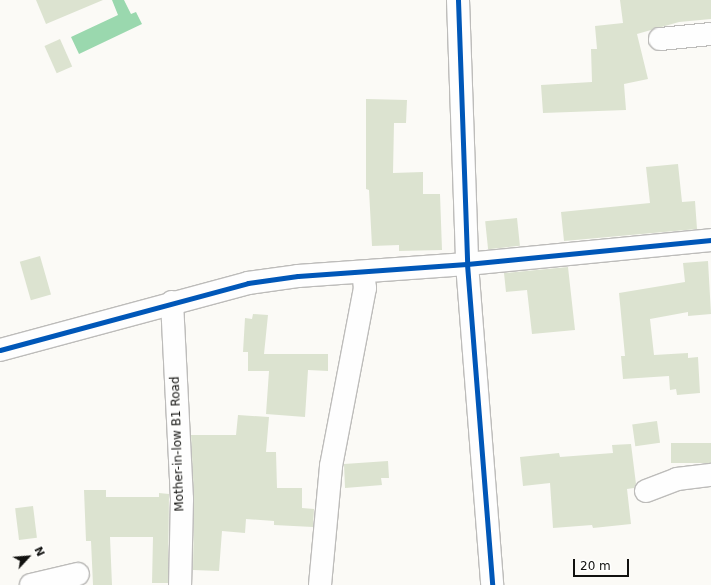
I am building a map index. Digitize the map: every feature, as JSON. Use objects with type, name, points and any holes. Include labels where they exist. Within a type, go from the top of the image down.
[{"type":"street","points":[[458,0],[467,264],[492,585]]},
{"type":"street","points":[[660,39],[711,34]]},
{"type":"street","points":[[0,350],[172,302],[248,283],[467,264],[711,240]]},
{"type":"street","points":[[320,585],[331,466],[365,288],[363,272]]},
{"type":"street","name":"Mother-in-low B1 Road","points":[[172,302],[182,499],[180,585]]},
{"type":"street","points":[[646,491],[678,479],[711,475]]},
{"type":"street","points":[[31,585],[78,574]]},
{"type":"shaded area","points":[[112,0],[124,0],[131,14],[136,12],[142,24],[79,54],[71,37],[118,15]]},
{"type":"building","points":[[36,0],[103,0],[46,24]]},
{"type":"building","points":[[620,0],[711,0],[711,19],[679,22],[637,34],[648,79],[624,84],[626,110],[543,113],[541,85],[592,82],[591,49],[597,49],[595,26],[623,23]]},
{"type":"building","points":[[60,39],[72,66],[57,73],[44,46]]},
{"type":"building","points":[[366,99],[407,100],[406,123],[394,123],[393,173],[423,172],[423,194],[440,194],[442,250],[399,251],[399,245],[372,246],[369,190],[366,189]]},
{"type":"building","points":[[678,164],[682,202],[695,201],[697,229],[564,241],[561,212],[650,203],[646,167]]},
{"type":"building","points":[[517,218],[520,246],[488,249],[485,221]]},
{"type":"building","points":[[40,256],[51,294],[31,300],[20,262]]},
{"type":"building","points":[[708,261],[711,314],[688,316],[688,312],[650,319],[654,355],[688,353],[688,358],[698,357],[700,393],[677,395],[676,389],[670,390],[669,376],[623,379],[621,356],[625,356],[619,293],[685,282],[683,263]]},
{"type":"building","points":[[568,267],[575,330],[532,334],[527,290],[506,292],[504,273]]},
{"type":"building","points":[[253,314],[268,315],[264,354],[328,354],[328,371],[308,370],[305,417],[266,414],[269,371],[248,371],[248,352],[243,352],[245,318],[252,319]]},
{"type":"building","points":[[238,415],[269,417],[266,452],[276,452],[277,488],[302,488],[302,508],[314,509],[313,527],[274,525],[274,521],[246,519],[245,533],[222,531],[219,571],[193,570],[194,499],[191,435],[236,435]]},
{"type":"building","points":[[657,421],[660,443],[635,446],[632,424]]},
{"type":"building","points":[[671,443],[711,443],[711,463],[671,463]]},
{"type":"building","points":[[631,444],[636,484],[634,488],[627,489],[631,524],[593,528],[592,525],[553,528],[550,483],[523,486],[520,457],[559,453],[560,457],[613,453],[612,445]]},
{"type":"building","points":[[388,461],[389,478],[381,478],[382,485],[345,488],[344,464]]},
{"type":"building","points":[[84,490],[106,490],[106,497],[159,497],[159,493],[169,494],[168,583],[152,583],[153,537],[110,537],[112,585],[93,585],[91,541],[86,541]]},
{"type":"building","points":[[33,506],[37,538],[19,540],[15,508]]},
{"type":"cycle path","points":[[458,0],[467,264],[492,585]]},
{"type":"cycle path","points":[[0,350],[248,283],[298,276],[467,264],[711,240]]}]
